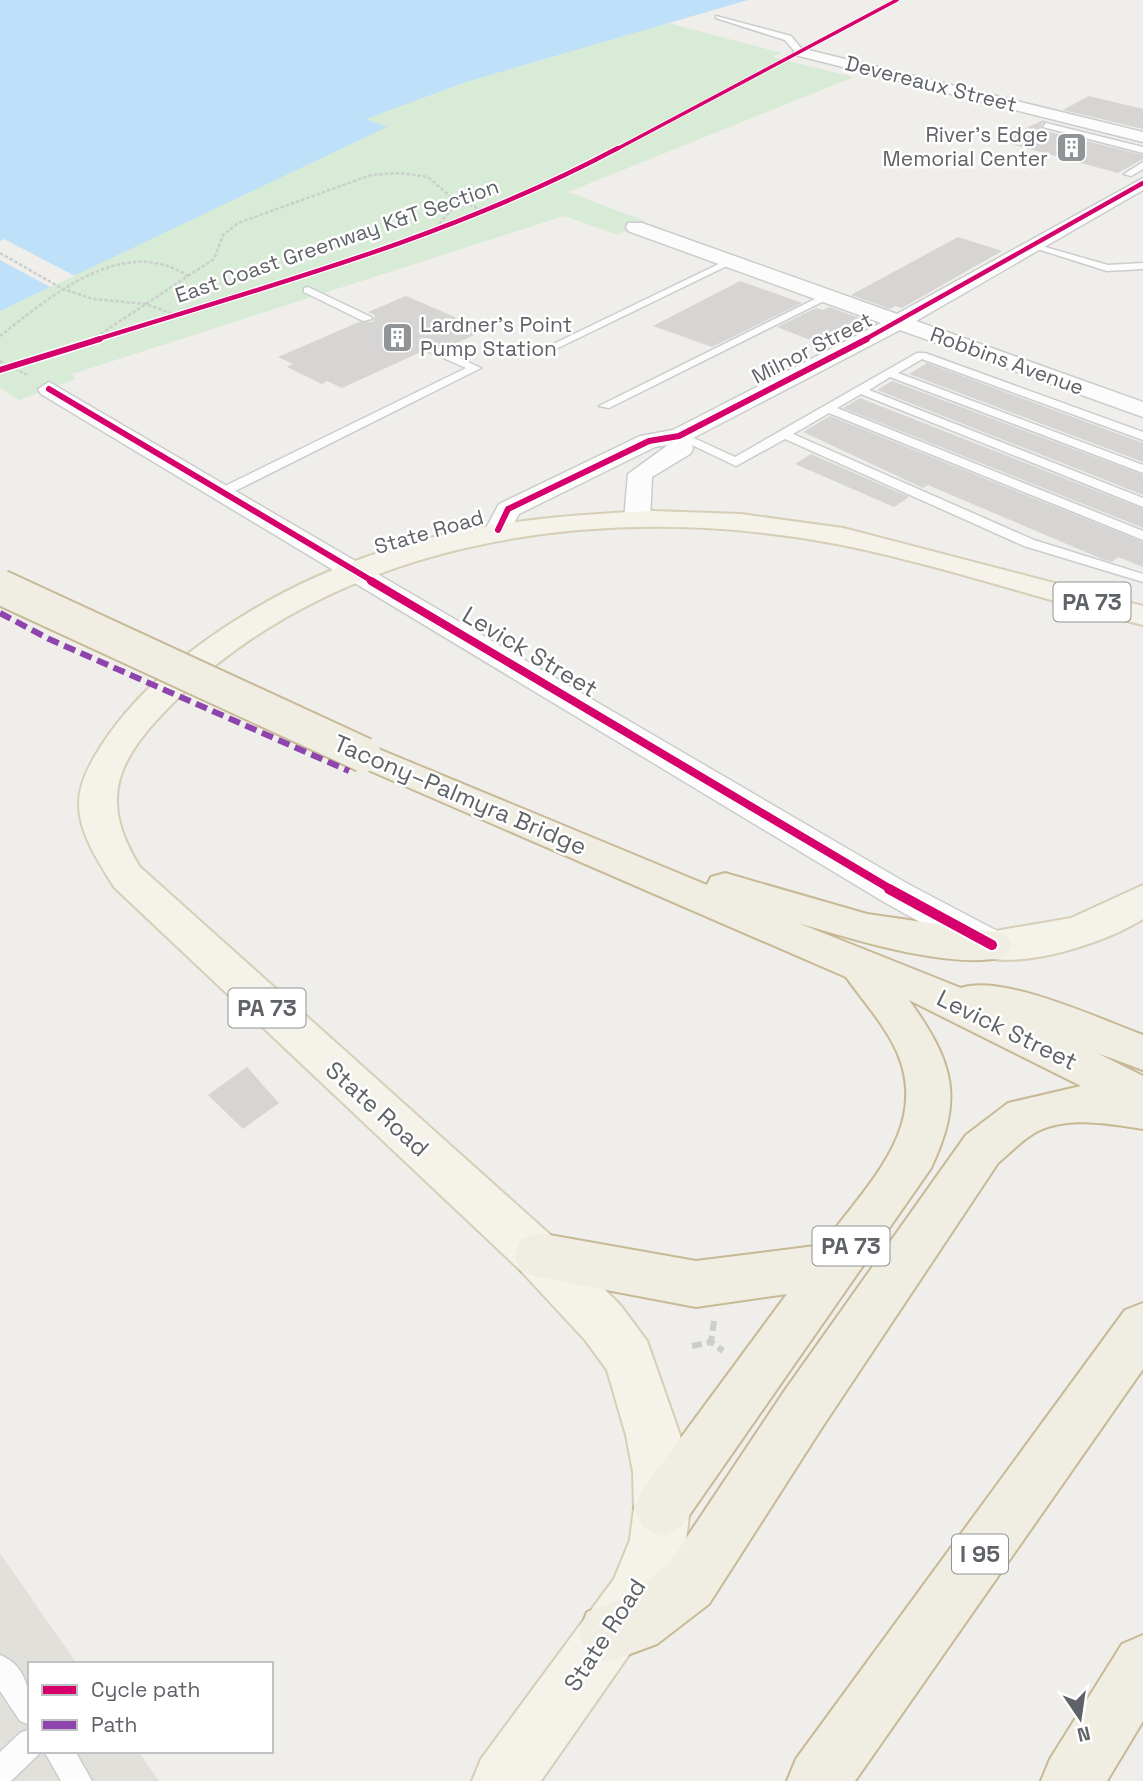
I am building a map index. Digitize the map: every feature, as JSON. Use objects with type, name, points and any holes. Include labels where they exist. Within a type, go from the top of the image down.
[{"type":"highway","name":"Tacony–Palmyra Bridge","points":[[0,587],[364,755],[860,966],[925,989]]},
{"type":"highway","points":[[575,846],[867,929],[928,940],[992,946]]},
{"type":"highway","name":"PA 73","points":[[662,1508],[838,1265],[920,1143],[928,1123],[930,1104],[923,1066],[907,1032],[860,966]]},
{"type":"highway","name":"Levick Street","points":[[925,989],[1035,1013],[1143,1053]]},
{"type":"highway","name":"Levick Street","points":[[925,989],[1143,1096]]},
{"type":"highway","points":[[608,1633],[636,1623],[689,1584],[802,1411],[982,1149],[1024,1116],[1056,1108],[1089,1102],[1143,1110]]},
{"type":"highway","points":[[538,1255],[696,1284],[838,1265]]},
{"type":"highway","name":"I 95","points":[[818,1781],[1143,1327]]},
{"type":"highway","points":[[1072,1781],[1143,1665]]},
{"type":"main road","name":"State Road","points":[[503,1781],[634,1600],[658,1540],[662,1508],[653,1435],[629,1358],[603,1323],[538,1255],[152,903],[127,877],[112,852],[97,801],[119,744],[144,712],[173,684],[241,632],[292,601],[415,551],[498,530],[636,520],[741,523],[831,534],[1143,616]]},
{"type":"main road","points":[[992,946],[1037,942],[1066,935],[1117,916],[1143,899]]},
{"type":"street","name":"Devereaux Street","points":[[800,52],[1143,137]]},
{"type":"street","name":"Milnor Street","points":[[498,530],[508,509],[649,441],[679,436],[899,323],[1034,245],[1135,179]]},
{"type":"street","name":"Robbins Avenue","points":[[635,227],[1143,410]]},
{"type":"street","name":"Levick Street","points":[[50,389],[896,893],[992,946]]},
{"type":"street","name":"Milnor Street","points":[[636,520],[640,474],[681,449],[679,436]]},
{"type":"lane","points":[[718,17],[788,38],[800,52]]},
{"type":"lane","points":[[1046,125],[1143,150]]},
{"type":"lane","points":[[1135,179],[1143,165]]},
{"type":"lane","points":[[1034,245],[1107,268],[1143,266]]},
{"type":"lane","points":[[552,347],[730,262]]},
{"type":"lane","points":[[308,290],[367,319]]},
{"type":"lane","points":[[605,406],[827,297]]},
{"type":"lane","points":[[223,492],[475,368],[429,348]]},
{"type":"lane","points":[[679,436],[736,462],[921,355],[1143,436]]},
{"type":"lane","points":[[889,373],[1143,469]]},
{"type":"lane","points":[[860,390],[1143,503]]},
{"type":"lane","points":[[828,409],[1143,536]]},
{"type":"lane","points":[[784,434],[1030,543],[1143,578]]},
{"type":"lane","points":[[0,1668],[28,1708]]},
{"type":"lane","points":[[0,1772],[28,1745]]},
{"type":"lane","points":[[59,1753],[78,1781]]},
{"type":"path","points":[[90,341],[214,259],[223,234],[238,223],[371,175],[401,173],[428,177],[449,196],[487,212]]},
{"type":"path","points":[[432,232],[452,209],[449,196]]},
{"type":"path","points":[[0,253],[63,289],[93,299],[146,304],[176,315]]},
{"type":"path","points":[[0,336],[75,280],[138,264],[161,264],[183,271],[188,276]]},
{"type":"path","points":[[77,346],[127,330]]},
{"type":"path","points":[[0,361],[12,366]]},
{"type":"path","points":[[0,370],[25,362]]},
{"type":"path","points":[[711,1342],[714,1316]]},
{"type":"path","points":[[692,1346],[711,1342],[730,1356]]},
{"type":"shaded area","points":[[0,1553],[76,1662],[28,1662],[28,1753],[139,1753],[159,1781],[0,1781]]},
{"type":"green space","points":[[668,23],[782,53],[772,57],[854,77],[568,192],[645,221],[618,235],[564,216],[72,374],[76,379],[19,400],[0,388],[0,311],[50,287],[0,241],[385,126],[365,119],[466,82]]},
{"type":"water","points":[[0,0],[748,0],[466,82],[366,119],[387,127],[0,311]]},
{"type":"pier","points":[[4,239],[75,276],[50,287],[0,260],[0,241]]},
{"type":"building","points":[[1089,96],[1143,109],[1143,129],[1063,110]]},
{"type":"building","name":"River's Edge Memorial Center","points":[[1046,121],[1041,125],[1042,130],[1143,155],[1143,159],[1118,173],[999,141]]},
{"type":"building","points":[[958,237],[1002,251],[902,308],[895,306],[890,309],[851,295]]},
{"type":"building","points":[[740,281],[802,303],[712,347],[653,326]]},
{"type":"building","name":"Lardner's Point Pump Station","points":[[406,296],[485,330],[446,348],[425,343],[423,351],[342,388],[327,381],[322,384],[287,367],[293,364],[278,357],[359,322],[373,322],[375,315],[368,312]]},
{"type":"building","points":[[829,307],[868,321],[823,345],[777,327],[816,308],[823,310]]},
{"type":"building","points":[[927,363],[1143,443],[1143,462],[909,374]]},
{"type":"building","points":[[892,381],[1143,475],[1143,495],[877,390]]},
{"type":"building","points":[[860,398],[1143,509],[1143,528],[843,408]]},
{"type":"building","points":[[830,416],[1143,542],[1143,567],[1118,557],[1112,562],[1102,559],[928,485],[923,488],[803,432]]},
{"type":"building","points":[[811,454],[909,497],[894,507],[795,464]]},
{"type":"building","points":[[247,1067],[279,1103],[243,1129],[208,1095]]},
{"type":"marked path","points":[[0,613],[49,639],[349,771]]},
{"type":"cycle path","name":"East Coast Greenway K&T Section","points":[[0,370],[318,270],[487,212],[559,180],[897,0]]},
{"type":"cycle path","points":[[498,530],[508,509],[649,441],[679,436],[899,322],[1143,183]]},
{"type":"cycle path","points":[[49,389],[896,893],[992,945]]},
{"type":"place","name":"River's Edge Memorial Center","points":[[1071,147]]},
{"type":"place","name":"Lardner's Point Pump Station","points":[[397,337]]}]
